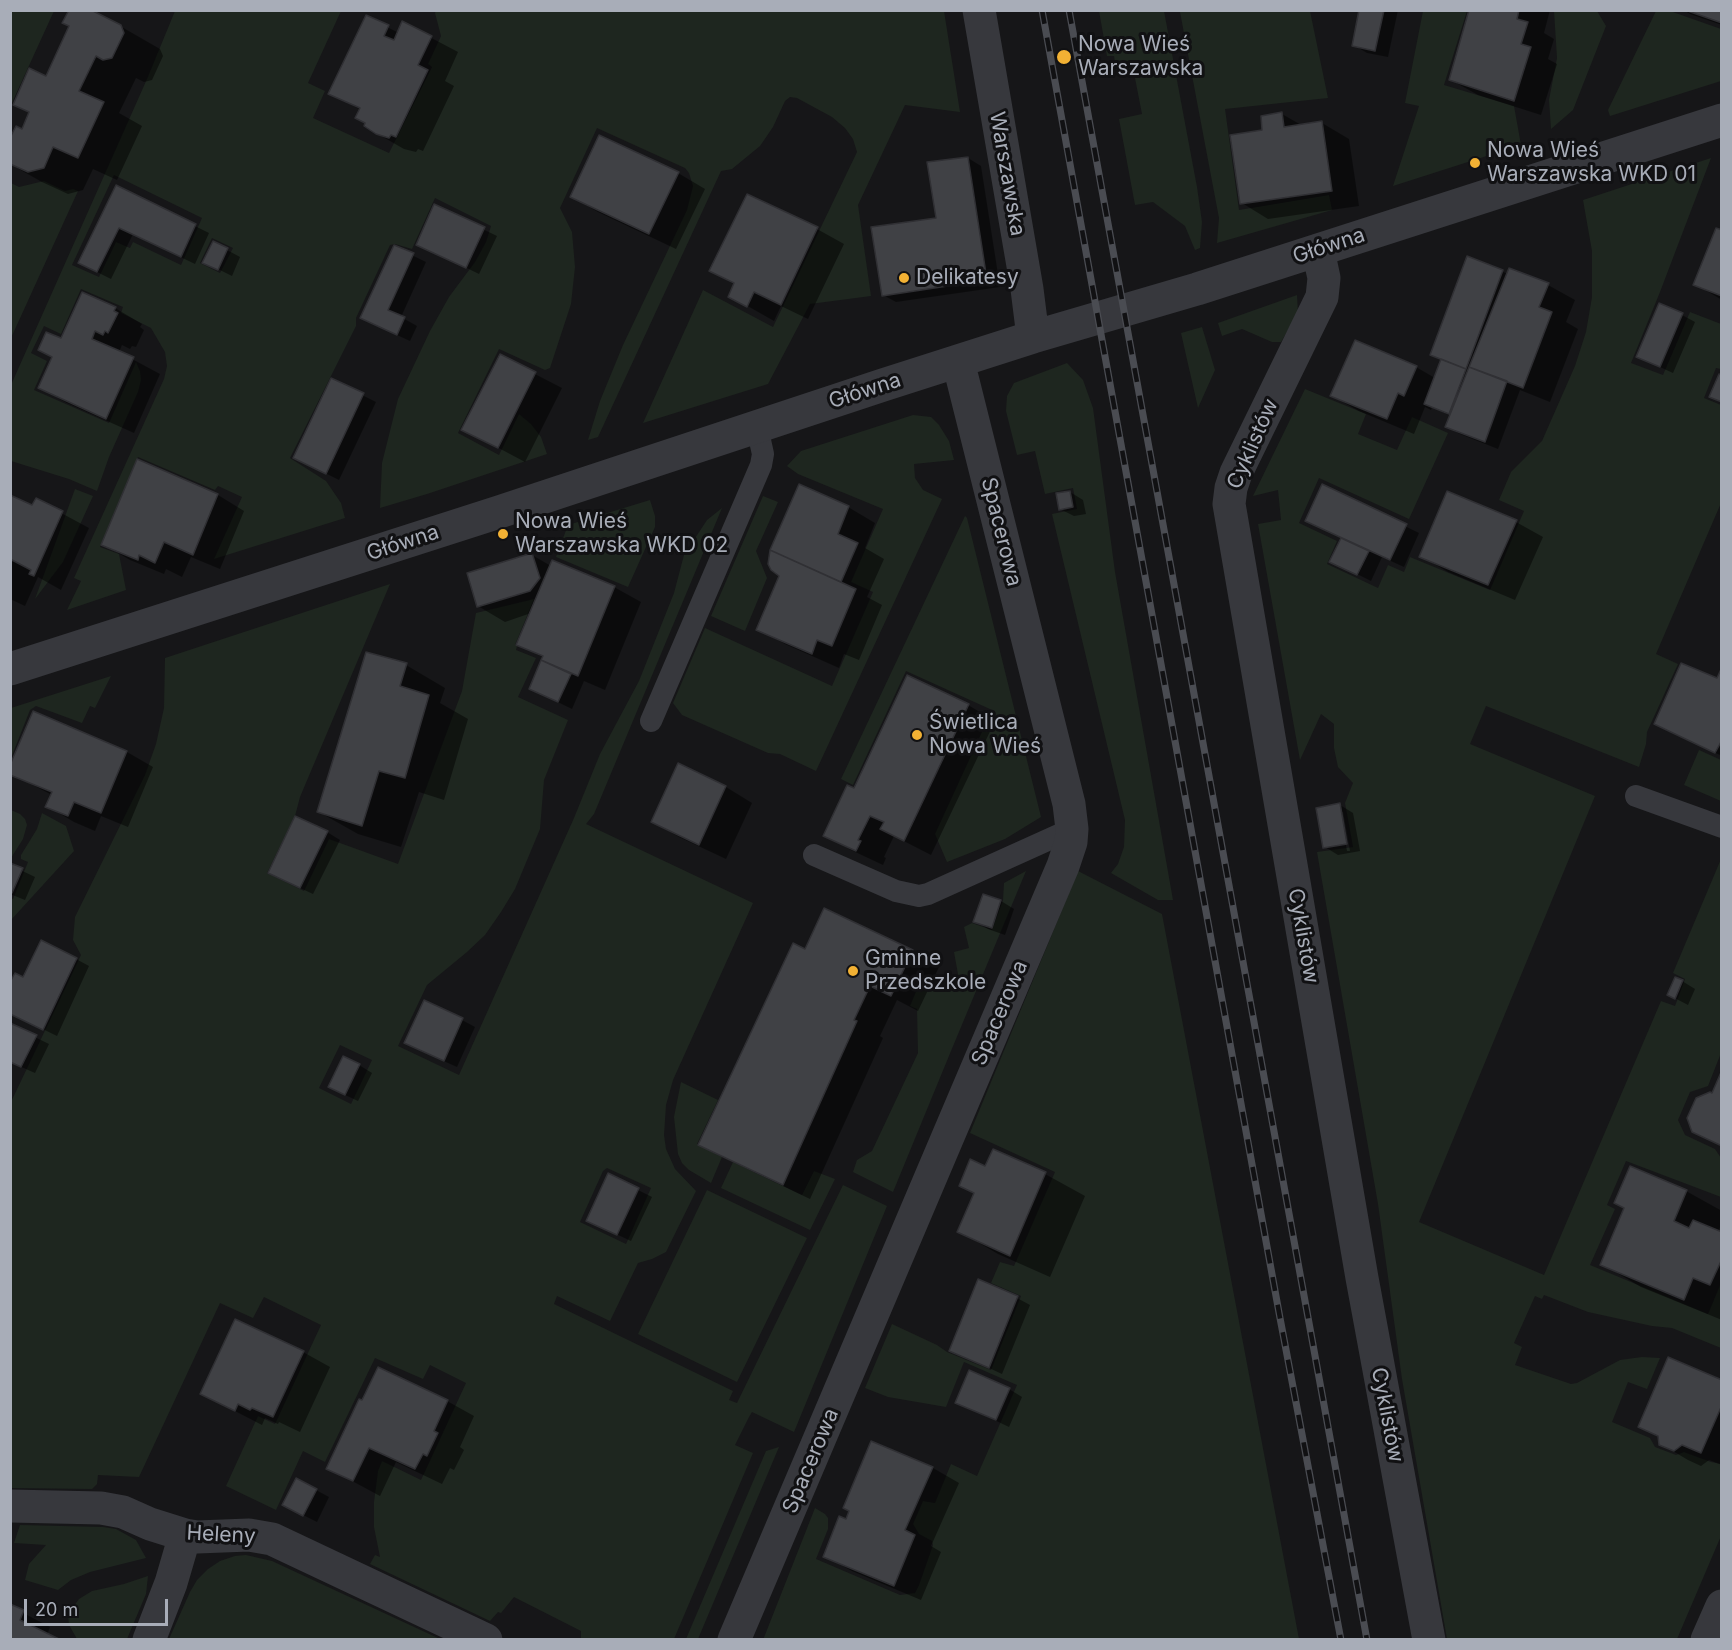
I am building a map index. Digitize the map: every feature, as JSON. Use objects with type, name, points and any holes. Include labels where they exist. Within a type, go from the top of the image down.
[{"type":"street","name":"Warszawska","points":[[979,10],[1027,289],[1033,338]]},
{"type":"street","name":"Główna","points":[[10,669],[958,361],[1197,289],[1722,120]]},
{"type":"street","name":"Cyklistów","points":[[1318,250],[1324,278],[1322,297],[1236,472],[1229,504],[1362,1278],[1430,1640]]},
{"type":"street","name":"Spacerowa","points":[[734,1640],[1063,866],[1071,842],[1069,804],[958,361]]},
{"type":"street","name":"Heleny","points":[[10,1506],[113,1510],[185,1535],[197,1537],[249,1535],[272,1539],[486,1640]]},
{"type":"street","points":[[149,1640],[171,1583],[185,1535]]},
{"type":"street","points":[[1707,1640],[1722,1606]]},
{"type":"lane","points":[[651,721],[761,465],[763,454],[758,427]]},
{"type":"lane","points":[[1636,796],[1722,827]]},
{"type":"lane","points":[[814,855],[896,891],[919,896],[1072,829]]},
{"type":"shaded area","points":[[10,11],[54,11],[11,105],[10,105]]},
{"type":"shaded area","points":[[175,11],[341,11],[308,83],[325,91],[313,118],[389,153],[432,67],[428,64],[441,36],[436,11],[944,11],[960,112],[905,105],[858,205],[871,296],[810,304],[768,384],[643,423],[703,290],[773,327],[857,152],[853,139],[845,128],[832,117],[797,98],[790,97],[785,101],[773,127],[760,146],[732,169],[721,171],[598,437],[588,440],[600,401],[623,345],[687,210],[693,186],[685,168],[597,128],[560,208],[572,232],[575,267],[571,304],[550,368],[545,370],[499,349],[458,433],[499,455],[519,414],[541,437],[547,454],[380,508],[382,463],[398,399],[430,331],[449,297],[475,262],[486,242],[491,226],[435,198],[412,249],[395,244],[390,245],[356,318],[356,326],[290,458],[326,481],[341,503],[345,518],[214,559],[242,497],[218,486],[215,490],[138,457],[100,547],[119,554],[126,590],[67,610],[81,581],[74,578],[164,379],[167,366],[165,352],[151,328],[121,313],[123,307],[81,289],[61,334],[44,326],[31,353],[47,361],[34,390],[109,423],[136,362],[140,371],[141,380],[138,392],[109,457],[97,491],[69,479],[11,461],[11,385]],"holes":[[[114,175],[202,218],[181,265],[133,242],[130,248],[116,242],[99,277],[72,265]],[[212,238],[233,248],[220,273],[200,263]]]},
{"type":"shaded area","points":[[1099,11],[1164,11],[1197,187],[1202,222],[1200,248],[1195,250],[1185,226],[1153,202],[1135,205],[1119,119],[1142,114],[1134,73],[1117,76],[1114,56],[1107,56]]},
{"type":"shaded area","points":[[1310,11],[1328,98],[1225,109],[1239,210],[1329,195],[1332,210],[1217,243],[1219,218],[1180,12]]},
{"type":"shaded area","points":[[1423,11],[1467,11],[1444,85],[1514,106],[1521,145],[1393,186],[1419,106],[1405,103]]},
{"type":"shaded area","points":[[1554,11],[1597,11],[1606,26],[1573,110],[1551,129],[1549,100],[1557,58]]},
{"type":"shaded area","points":[[1656,11],[1670,11],[1721,29],[1721,81],[1610,116],[1608,110]]},
{"type":"shaded area","points":[[1711,158],[1631,363],[1663,375],[1690,312],[1721,324],[1721,369],[1716,368],[1704,398],[1721,405],[1721,503],[1656,654],[1678,664],[1647,732],[1639,767],[1486,706],[1470,744],[1595,796],[1419,1222],[1544,1275],[1661,1001],[1675,1006],[1685,979],[1673,973],[1721,859],[1721,1053],[1708,1086],[1690,1092],[1678,1120],[1685,1135],[1715,1149],[1721,1158],[1721,1197],[1626,1161],[1607,1205],[1615,1209],[1590,1265],[1708,1314],[1721,1283],[1721,1348],[1672,1328],[1588,1312],[1544,1295],[1542,1299],[1535,1296],[1514,1343],[1522,1347],[1515,1365],[1571,1384],[1620,1360],[1642,1357],[1660,1358],[1647,1389],[1628,1382],[1612,1422],[1650,1438],[1655,1447],[1676,1455],[1684,1452],[1721,1464],[1721,1536],[1677,1639],[1447,1639],[1402,1379],[1378,1204],[1317,852],[1353,847],[1345,803],[1353,783],[1338,767],[1334,748],[1334,724],[1321,714],[1300,760],[1258,524],[1281,520],[1278,490],[1253,496],[1305,389],[1366,414],[1358,434],[1397,450],[1412,417],[1448,433],[1409,519],[1319,478],[1299,523],[1337,541],[1327,564],[1378,588],[1388,565],[1404,572],[1410,557],[1490,590],[1524,511],[1499,500],[1511,472],[1542,441],[1575,366],[1586,332],[1592,297],[1592,251],[1583,200]]},
{"type":"shaded area","points":[[44,181],[65,191],[73,189],[78,191],[11,338],[11,183],[19,187]]},
{"type":"shaded area","points":[[1297,295],[1298,313],[1281,342],[1272,342],[1242,329],[1222,336],[1218,323]]},
{"type":"shaded area","points":[[1202,327],[1215,370],[1198,408],[1181,333]]},
{"type":"shaded area","points":[[1067,363],[1083,380],[1093,408],[1115,572],[1173,900],[1158,900],[1111,873],[1118,864],[1124,847],[1125,820],[1052,514],[1077,509],[1073,488],[1045,494],[1035,451],[1017,455],[1006,411],[1007,396],[1014,383]]},
{"type":"shaded area","points":[[913,415],[931,417],[939,425],[949,441],[954,460],[914,464],[915,478],[923,490],[942,499],[816,771],[780,754],[768,753],[682,715],[673,703],[705,628],[832,686],[873,592],[851,582],[883,509],[798,474],[787,466],[801,451]]},
{"type":"shaded area","points":[[75,489],[93,496],[63,562],[35,599]]},
{"type":"shaded area","points":[[763,496],[778,502],[756,551],[767,578],[745,631],[711,616]]},
{"type":"shaded area","points":[[650,500],[655,516],[655,527],[628,587],[556,557],[568,525]]},
{"type":"shaded area","points":[[722,508],[594,814],[586,824],[753,903],[673,1080],[666,1105],[664,1135],[666,1149],[675,1169],[696,1191],[666,1252],[638,1263],[610,1321],[557,1296],[554,1304],[733,1391],[729,1400],[737,1403],[843,1185],[887,1206],[794,1432],[752,1412],[735,1445],[753,1453],[674,1639],[581,1639],[581,1631],[514,1597],[501,1613],[498,1612],[490,1621],[370,1564],[375,1555],[380,1557],[374,1527],[374,1502],[378,1471],[382,1461],[421,1480],[466,1383],[430,1365],[423,1379],[375,1358],[325,1462],[303,1451],[276,1510],[226,1486],[258,1416],[275,1424],[321,1325],[264,1297],[253,1318],[220,1303],[139,1477],[98,1475],[97,1484],[92,1489],[11,1488],[10,1104],[81,955],[73,940],[75,917],[145,775],[156,744],[164,708],[165,658],[390,584],[300,797],[295,816],[267,873],[304,891],[329,839],[398,864],[462,691],[476,613],[534,599],[515,645],[516,650],[536,658],[518,697],[568,720],[544,780],[540,829],[515,889],[501,912],[485,935],[427,985],[398,1046],[459,1075],[574,818],[600,754],[639,681],[674,593],[684,555],[707,520]],"holes":[[[340,1045],[372,1060],[351,1104],[319,1088]],[[607,1168],[651,1188],[626,1244],[580,1222],[603,1171]]]},
{"type":"shaded area","points":[[965,516],[1041,817],[1005,839],[947,862],[935,834],[992,710],[906,671],[853,785],[841,779]]},
{"type":"shaded area","points":[[111,676],[95,708],[90,706],[82,723],[36,706],[30,710],[11,758],[11,708]]},
{"type":"shaded area","points":[[1699,750],[1721,760],[1721,801],[1684,785]]},
{"type":"shaded area","points":[[11,810],[20,814],[27,825],[23,839],[11,858]]},
{"type":"shaded area","points":[[42,813],[66,826],[74,851],[11,920],[11,898],[13,899],[28,862],[21,859],[21,855],[37,829]]},
{"type":"shaded area","points":[[1026,871],[893,1192],[853,1172],[857,1160],[872,1151],[918,1053],[917,1009],[910,1006],[920,982],[958,974],[954,952],[969,948],[964,927],[972,923],[992,930],[1003,900],[1004,883]]},
{"type":"shaded area","points":[[1078,871],[1162,914],[1299,1639],[763,1640],[815,1508],[828,1518],[828,1529],[816,1559],[900,1595],[915,1593],[933,1545],[932,1541],[919,1534],[913,1524],[923,1501],[935,1503],[951,1464],[977,1476],[1017,1385],[964,1362],[946,1407],[888,1397],[865,1388],[892,1324],[947,1352],[991,1370],[1021,1296],[991,1283],[1000,1262],[1014,1266],[1055,1172],[970,1133]]},
{"type":"shaded area","points":[[681,1082],[718,1100],[697,1144],[722,1157],[711,1183],[689,1170],[682,1163],[678,1154],[674,1117]]},
{"type":"shaded area","points":[[733,1162],[802,1195],[814,1171],[835,1179],[810,1230],[721,1188]]},
{"type":"shaded area","points":[[707,1190],[807,1238],[737,1382],[638,1334]]},
{"type":"shaded area","points":[[779,1447],[698,1639],[686,1639],[766,1451]]},
{"type":"shaded area","points":[[20,1525],[116,1529],[136,1540],[146,1558],[90,1572],[71,1580],[58,1590],[25,1580],[29,1564],[46,1545],[14,1543]]},
{"type":"shaded area","points":[[246,1555],[272,1561],[440,1639],[169,1639],[197,1580],[220,1561]]},
{"type":"shaded area","points":[[148,1576],[146,1594],[127,1639],[77,1639],[69,1625],[68,1614],[79,1599],[92,1591]]},
{"type":"building","points":[[69,10],[91,10],[121,25],[124,33],[112,58],[103,60],[96,56],[79,91],[104,102],[78,158],[53,147],[44,168],[28,172],[10,164],[10,138],[16,126],[22,129],[29,112],[13,105],[29,68],[46,76],[69,26],[62,23]]},
{"type":"building","points":[[1359,10],[1384,10],[1375,51],[1352,46]]},
{"type":"building","points":[[1469,10],[1519,10],[1517,19],[1528,22],[1521,44],[1531,47],[1514,101],[1449,80]]},
{"type":"building","points":[[1685,10],[1722,10],[1722,23]]},
{"type":"building","points":[[366,15],[389,25],[384,36],[394,40],[402,21],[432,36],[418,65],[428,70],[396,137],[391,135],[389,138],[376,134],[364,126],[365,123],[355,118],[360,108],[328,94]]},
{"type":"building","points":[[1282,112],[1284,127],[1322,121],[1332,191],[1240,204],[1230,135],[1262,130],[1261,116]]},
{"type":"building","points":[[599,135],[679,172],[649,234],[570,197]]},
{"type":"building","points":[[968,157],[987,280],[882,296],[871,227],[936,218],[927,162]]},
{"type":"building","points":[[116,185],[196,224],[181,257],[119,228],[97,272],[78,263]]},
{"type":"building","points":[[747,194],[818,227],[781,305],[754,292],[747,307],[728,297],[734,283],[709,271]]},
{"type":"building","points":[[434,204],[485,227],[466,268],[416,245]]},
{"type":"building","points":[[1716,228],[1722,230],[1722,296],[1693,285]]},
{"type":"building","points":[[213,241],[228,248],[218,270],[202,263]]},
{"type":"building","points":[[394,245],[414,253],[388,310],[405,317],[397,335],[360,318]]},
{"type":"building","points":[[1467,256],[1503,270],[1466,369],[1430,355]]},
{"type":"building","points":[[1509,268],[1549,283],[1539,307],[1552,312],[1523,388],[1469,367]]},
{"type":"building","points":[[82,292],[116,307],[114,311],[118,313],[108,333],[105,331],[103,335],[95,331],[92,339],[134,357],[106,419],[38,388],[52,357],[38,350],[46,332],[61,338]]},
{"type":"building","points":[[1659,303],[1683,313],[1660,367],[1636,357]]},
{"type":"building","points":[[1355,340],[1417,366],[1404,396],[1398,393],[1387,419],[1330,396]]},
{"type":"building","points":[[500,354],[536,372],[498,448],[461,430]]},
{"type":"building","points":[[1441,359],[1466,369],[1449,414],[1424,404]]},
{"type":"building","points":[[1469,367],[1507,381],[1485,442],[1445,427]]},
{"type":"building","points":[[1719,374],[1722,375],[1722,402],[1709,397]]},
{"type":"building","points":[[331,378],[364,393],[326,474],[293,458]]},
{"type":"building","points":[[137,459],[218,494],[193,555],[164,542],[155,563],[139,555],[138,560],[101,545]]},
{"type":"building","points":[[799,484],[849,506],[838,534],[858,543],[841,582],[770,550]]},
{"type":"building","points":[[1322,484],[1407,524],[1390,560],[1305,521]]},
{"type":"building","points":[[1070,491],[1073,507],[1059,510],[1056,493]]},
{"type":"building","points":[[1447,491],[1517,520],[1488,585],[1419,557]]},
{"type":"building","points":[[10,495],[32,505],[36,498],[63,511],[34,576],[29,574],[31,570],[12,560],[10,563]]},
{"type":"building","points":[[1341,538],[1369,551],[1357,575],[1329,562]]},
{"type":"building","points":[[770,550],[856,589],[832,646],[817,640],[812,654],[756,630],[779,576],[771,570],[768,564]]},
{"type":"building","points":[[532,553],[540,578],[530,591],[477,607],[467,573]]},
{"type":"building","points":[[552,560],[615,586],[578,676],[541,660],[543,656],[516,645]]},
{"type":"building","points":[[366,652],[407,663],[400,686],[429,695],[405,778],[379,771],[362,826],[317,812]]},
{"type":"building","points":[[541,660],[571,674],[558,702],[529,689]]},
{"type":"building","points":[[1681,663],[1717,678],[1722,667],[1722,740],[1715,753],[1654,724]]},
{"type":"building","name":"Świetlica Nowa Wieś","points":[[907,675],[969,704],[904,841],[880,829],[884,822],[870,816],[858,840],[861,841],[856,851],[823,836],[847,785],[854,788]]},
{"type":"building","points":[[33,711],[127,751],[101,813],[74,802],[68,816],[45,807],[52,792],[10,775],[10,765]]},
{"type":"building","points":[[678,763],[726,786],[699,845],[651,822]]},
{"type":"building","points":[[1340,803],[1347,844],[1323,848],[1316,808]]},
{"type":"building","points":[[295,816],[328,831],[300,888],[268,873]]},
{"type":"building","points":[[10,863],[23,868],[12,893],[10,893]]},
{"type":"building","points":[[983,894],[1001,900],[992,928],[973,922]]},
{"type":"building","points":[[824,908],[913,950],[891,996],[870,986],[854,1020],[857,1021],[783,1185],[698,1145],[793,943],[805,949]]},
{"type":"building","points":[[41,940],[77,958],[43,1030],[10,1014],[10,982],[15,973],[23,977]]},
{"type":"building","points":[[1675,977],[1683,980],[1675,999],[1667,995]]},
{"type":"building","points":[[424,1000],[463,1018],[444,1061],[404,1043]]},
{"type":"building","points":[[10,1023],[37,1035],[21,1067],[10,1062]]},
{"type":"building","points":[[343,1056],[360,1064],[345,1095],[328,1087]]},
{"type":"building","points":[[1722,1070],[1722,1146],[1692,1132],[1687,1118],[1696,1098],[1712,1093]]},
{"type":"building","points":[[993,1149],[1046,1172],[1010,1256],[957,1232],[974,1193],[959,1186],[970,1159],[985,1166]]},
{"type":"building","points":[[1630,1166],[1687,1190],[1674,1221],[1689,1228],[1693,1220],[1722,1232],[1722,1259],[1710,1285],[1693,1278],[1684,1300],[1600,1265],[1624,1208],[1614,1203]]},
{"type":"building","points":[[608,1173],[639,1188],[617,1235],[586,1221]]},
{"type":"building","points":[[978,1279],[1018,1296],[989,1368],[949,1351]]},
{"type":"building","points":[[235,1319],[304,1351],[273,1417],[238,1404],[235,1411],[200,1394]]},
{"type":"building","points":[[1668,1357],[1722,1380],[1722,1405],[1701,1453],[1682,1445],[1674,1451],[1659,1445],[1658,1436],[1638,1427]]},
{"type":"building","points":[[378,1367],[448,1400],[434,1431],[438,1433],[427,1456],[423,1454],[415,1469],[369,1448],[353,1481],[326,1469],[359,1399],[362,1400]]},
{"type":"building","points":[[969,1370],[1010,1388],[996,1420],[955,1403]]},
{"type":"building","points":[[871,1441],[933,1467],[905,1530],[915,1535],[894,1586],[823,1557],[839,1516],[846,1519],[849,1511],[843,1508]]},
{"type":"building","points":[[296,1478],[317,1489],[303,1516],[282,1505]]},
{"type":"building","points":[[10,1604],[24,1610],[20,1620],[61,1640],[10,1640]]},
{"type":"railway","points":[[1042,10],[1280,1318],[1341,1640]]},
{"type":"railway","points":[[1069,10],[1367,1640]]},
{"type":"place","name":"Nowa Wieś Warszawska","points":[[1064,57]]},
{"type":"place","name":"Nowa Wieś Warszawska WKD 01","points":[[1475,163]]},
{"type":"place","name":"Delikatesy","points":[[904,278]]},
{"type":"place","name":"Nowa Wieś Warszawska WKD 02","points":[[503,534]]},
{"type":"place","name":"Świetlica Nowa Wieś","points":[[917,735]]},
{"type":"place","name":"Gminne Przedszkole","points":[[853,971]]}]
